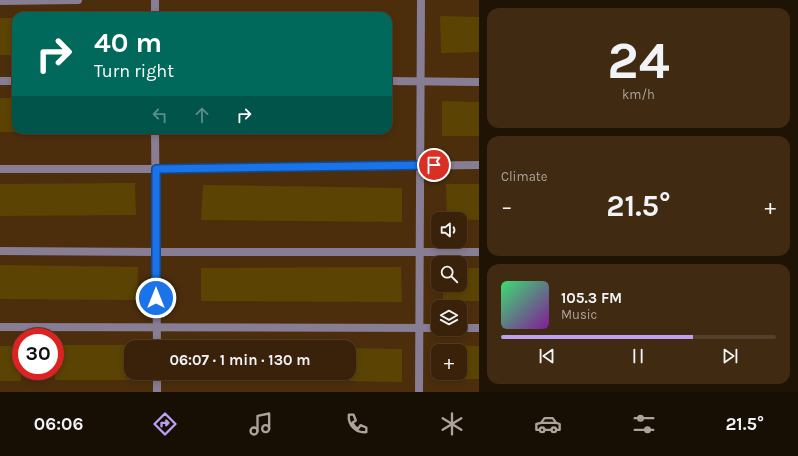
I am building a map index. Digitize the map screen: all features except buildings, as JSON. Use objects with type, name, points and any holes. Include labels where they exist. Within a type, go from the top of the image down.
[{"type":"street","points":[[0,1],[78,0]]},
{"type":"street","points":[[154,0],[155,12]]},
{"type":"street","points":[[419,392],[420,0]]},
{"type":"street","points":[[0,81],[12,81]]},
{"type":"street","points":[[392,81],[479,82]]},
{"type":"street","points":[[155,134],[156,340]]},
{"type":"street","points":[[0,169],[156,169],[479,165]]},
{"type":"street","points":[[0,251],[479,252]]},
{"type":"street","points":[[0,327],[431,328]]},
{"type":"street","points":[[467,328],[479,328]]},
{"type":"street","points":[[157,380],[157,392]]},
{"type":"route","points":[[156,298],[156,169],[434,165]]}]
